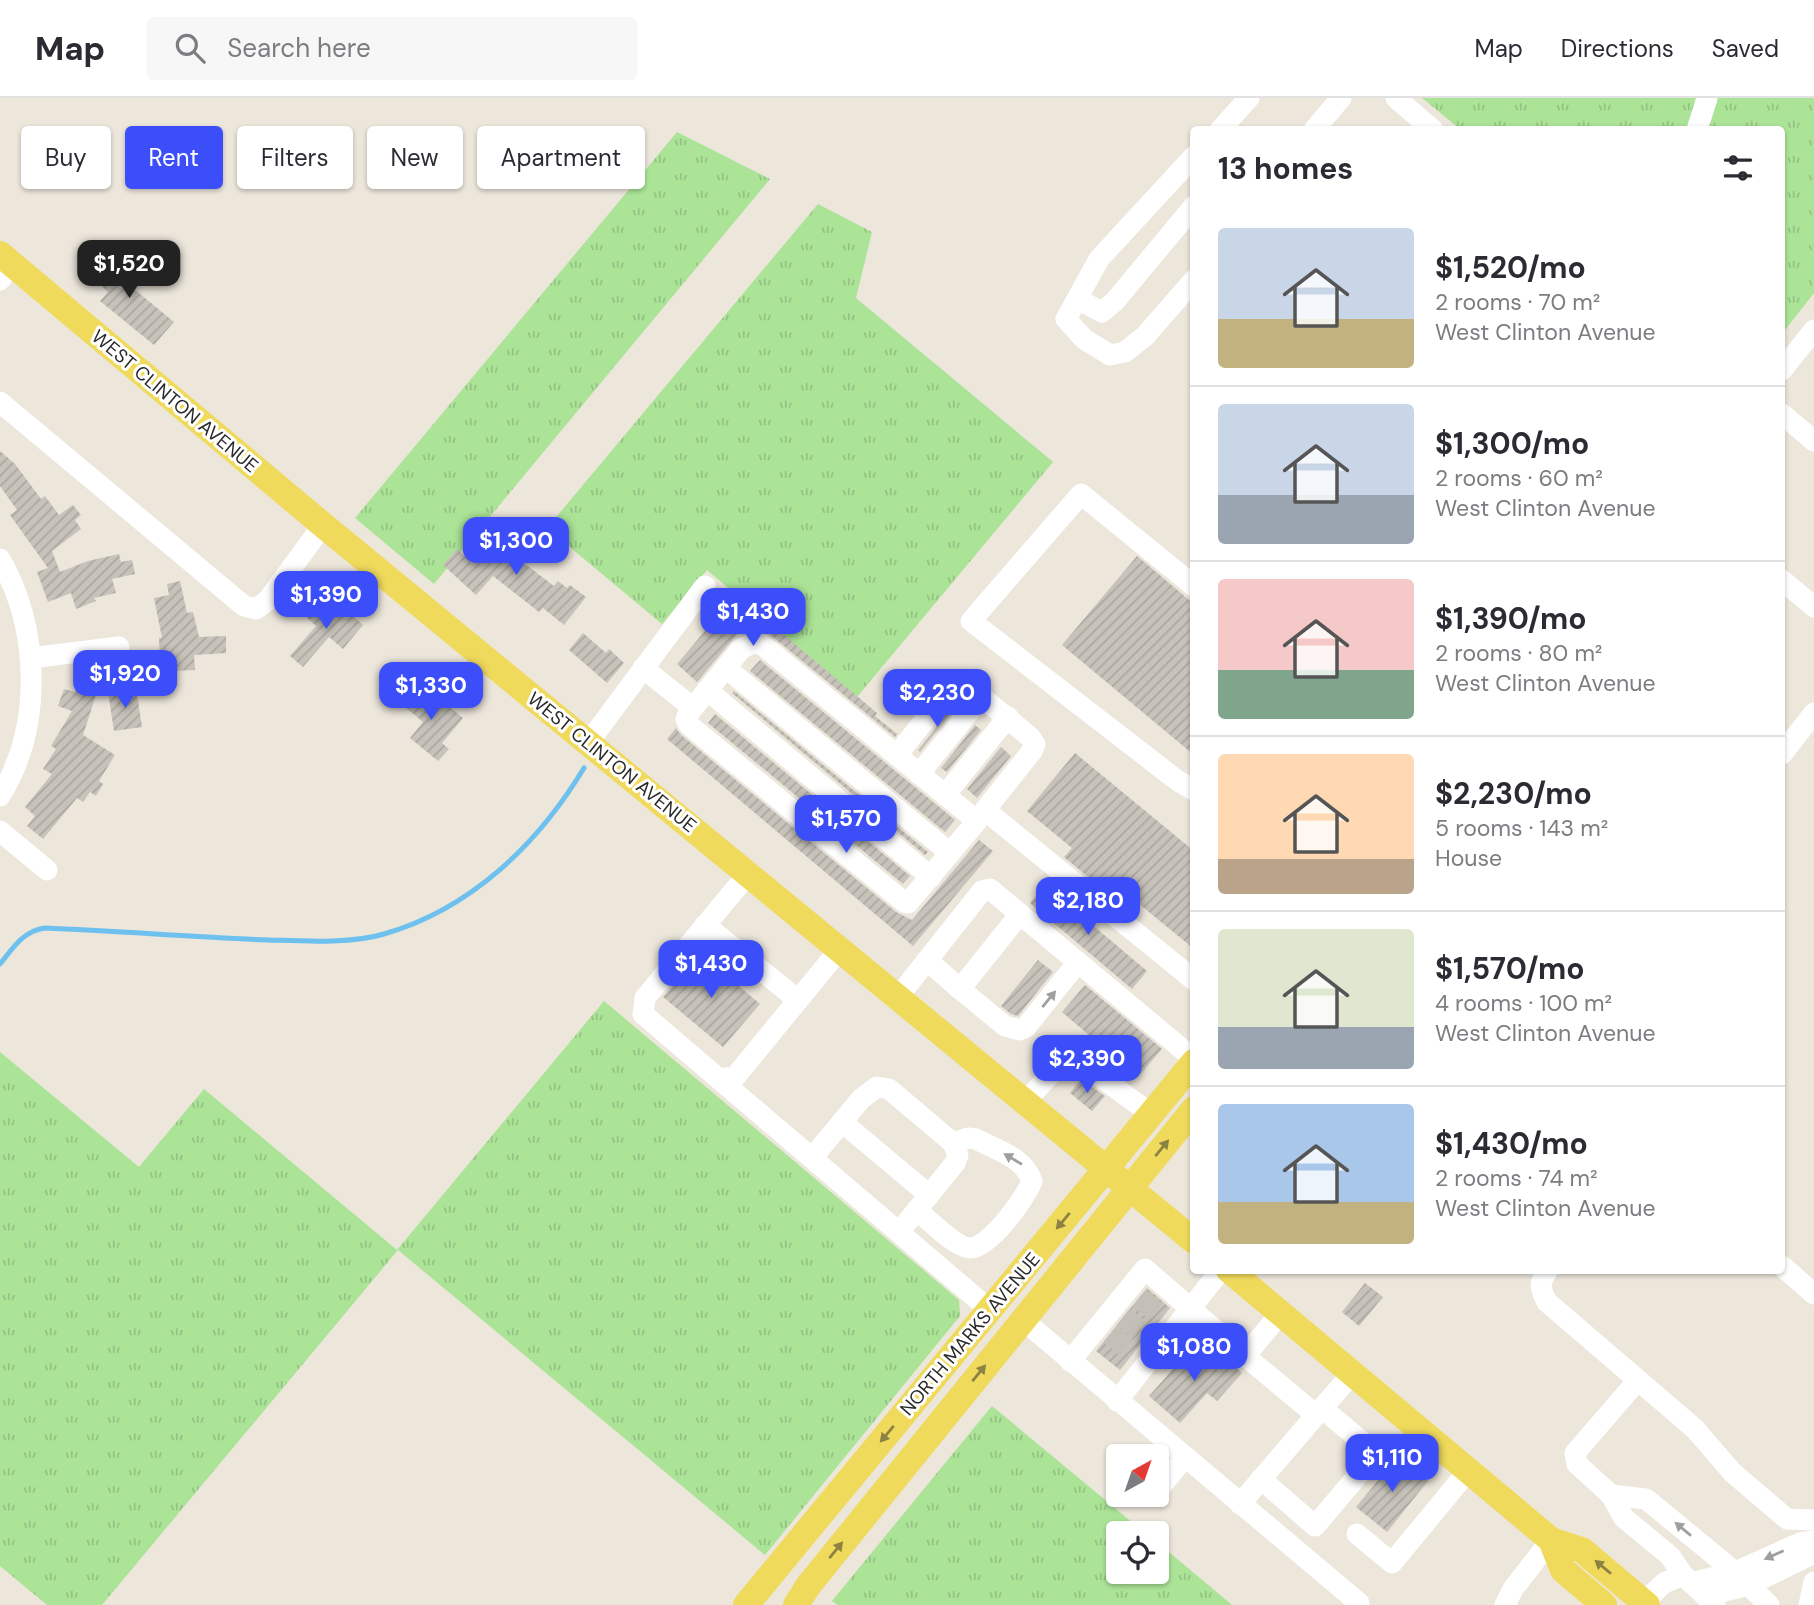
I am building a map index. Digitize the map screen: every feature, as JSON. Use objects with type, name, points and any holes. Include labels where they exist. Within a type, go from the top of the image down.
[{"type":"main road","name":"WEST CLINTON AVENUE","points":[[4,266],[1190,1238]]},
{"type":"main road","name":"NORTH MARKS AVENUE","points":[[746,1605],[1190,1065]]},
{"type":"main road","name":"NORTH MARKS AVENUE","points":[[797,1604],[808,1586],[1190,1114]]},
{"type":"main road","points":[[1234,1274],[1551,1540],[1582,1550],[1646,1603]]},
{"type":"main road","points":[[1551,1540],[1563,1570],[1604,1605]]},
{"type":"street","points":[[1224,126],[1249,98]]},
{"type":"street","points":[[1317,126],[1341,98]]},
{"type":"street","points":[[1396,98],[1428,126]]},
{"type":"street","points":[[1698,126],[1707,98]]},
{"type":"street","points":[[1190,160],[1099,259],[1066,319],[1084,338],[1110,355],[1125,352],[1145,336],[1190,285]]},
{"type":"street","points":[[1077,299],[1102,312],[1115,301],[1190,210]]},
{"type":"street","points":[[1785,366],[1814,330]]},
{"type":"street","points":[[0,402],[244,606],[256,609],[268,600],[323,525]]},
{"type":"street","points":[[1785,417],[1814,441]]},
{"type":"street","points":[[1190,583],[1081,494],[971,621],[1190,788]]},
{"type":"street","points":[[0,559],[19,604],[30,657],[31,688],[28,719],[18,755],[0,796]]},
{"type":"street","points":[[1785,583],[1814,607]]},
{"type":"street","points":[[588,743],[705,586]]},
{"type":"street","points":[[897,755],[955,682],[960,681],[982,696],[1035,744],[1032,751],[981,815],[931,877],[911,901],[904,902],[689,725],[686,719],[741,649],[760,643],[945,795],[981,815],[1190,976]]},
{"type":"street","points":[[30,657],[119,647]]},
{"type":"street","points":[[643,668],[693,708]]},
{"type":"street","points":[[726,668],[950,853]]},
{"type":"street","points":[[708,690],[931,877]]},
{"type":"street","points":[[919,774],[982,696]]},
{"type":"street","points":[[1785,750],[1814,713]]},
{"type":"street","points":[[945,795],[1008,718]]},
{"type":"street","points":[[0,831],[47,870]]},
{"type":"street","points":[[748,874],[645,998],[643,1014],[990,1310]]},
{"type":"street","points":[[898,997],[982,891],[990,889],[1190,1057]]},
{"type":"street","points":[[960,989],[1020,914]]},
{"type":"street","points":[[705,925],[798,1000]]},
{"type":"street","points":[[719,1079],[735,1077],[840,949]]},
{"type":"street","points":[[927,960],[1004,1026],[1019,1030],[1026,1027],[1078,962]]},
{"type":"street","points":[[1026,1102],[1069,1054],[1151,1114]]},
{"type":"street","points":[[813,1158],[861,1099],[877,1087],[890,1089],[953,1143],[958,1155],[955,1163],[899,1232]]},
{"type":"street","points":[[842,1122],[923,1202],[958,1244],[970,1248],[981,1245],[993,1235],[1028,1192],[1032,1181],[1029,1171],[1020,1162],[975,1139],[968,1138],[953,1143]]},
{"type":"street","points":[[1070,1361],[1111,1321],[1133,1294],[1145,1269],[1245,1356],[1367,1446],[1370,1461],[1315,1525],[1261,1479]]},
{"type":"street","points":[[1785,1269],[1814,1294]]},
{"type":"street","points":[[1117,1401],[1140,1358],[1153,1341],[1169,1322],[1191,1307],[1218,1274]]},
{"type":"street","points":[[1545,1274],[1541,1280],[1540,1290],[1547,1303],[1695,1429],[1733,1473],[1787,1519],[1814,1528],[1800,1543],[1742,1579]]},
{"type":"street","points":[[1245,1356],[1280,1314]]},
{"type":"street","points":[[1023,1320],[1359,1603],[1357,1605]]},
{"type":"street","points":[[1240,1504],[1352,1374]]},
{"type":"street","points":[[1638,1380],[1575,1454],[1577,1464],[1611,1495],[1624,1518],[1670,1556],[1698,1590]]},
{"type":"street","points":[[1169,1476],[1184,1458]]},
{"type":"street","points":[[1357,1534],[1392,1563],[1468,1471]]},
{"type":"street","points":[[1611,1495],[1646,1499],[1769,1605]]},
{"type":"street","points":[[1504,1605],[1551,1540]]},
{"type":"street","points":[[1646,1603],[1664,1583],[1698,1590],[1742,1579],[1814,1553]]},
{"type":"street","points":[[1809,1605],[1814,1582]]},
{"type":"green space","points":[[1422,98],[1814,98],[1814,293],[1785,330],[1785,126],[1456,126]]},
{"type":"green space","points":[[677,132],[770,179],[434,584],[355,518],[629,189],[645,189],[645,170]]},
{"type":"green space","points":[[818,204],[872,232],[856,298],[1053,462],[857,697],[707,570],[662,624],[547,528]]},
{"type":"green space","points":[[604,1001],[959,1300],[960,1316],[765,1555],[398,1250],[102,1605],[47,1605],[0,1566],[0,1052],[139,1167],[204,1089],[397,1250]]},
{"type":"green space","points":[[992,1406],[1106,1501],[1106,1507],[1114,1507],[1131,1521],[1106,1521],[1106,1584],[1169,1584],[1169,1552],[1232,1605],[838,1605],[832,1601]]},
{"type":"building","points":[[107,250],[124,264],[116,274],[174,322],[154,345],[100,301],[108,292],[87,273]]},
{"type":"building","points":[[0,451],[15,464],[41,499],[45,496],[59,515],[73,505],[81,515],[75,520],[81,529],[52,551],[60,572],[88,561],[119,554],[121,562],[132,560],[135,574],[112,579],[116,593],[94,598],[96,601],[76,609],[71,593],[48,602],[37,572],[48,568],[10,515],[17,510],[0,486]]},
{"type":"building","points":[[527,519],[538,528],[516,557],[554,586],[558,581],[567,588],[570,585],[586,597],[564,625],[543,608],[539,612],[493,576],[476,595],[443,565],[457,549],[472,563],[487,546],[498,556]]},
{"type":"building","points":[[1137,556],[1190,601],[1190,752],[1062,645]]},
{"type":"building","points":[[180,581],[187,613],[193,612],[199,637],[226,636],[226,653],[194,655],[195,670],[169,671],[168,660],[160,660],[159,638],[162,638],[154,598],[169,595],[167,584]]},
{"type":"building","points":[[733,592],[877,713],[875,716],[897,734],[895,737],[768,633],[754,630],[746,624],[697,682],[677,664],[726,606],[723,604]]},
{"type":"building","points":[[321,597],[345,618],[350,613],[363,625],[343,649],[329,637],[303,667],[290,656],[316,626],[305,616]]},
{"type":"building","points":[[583,633],[606,653],[609,649],[624,663],[607,683],[569,650]]},
{"type":"building","points":[[760,660],[955,820],[945,832],[750,671]]},
{"type":"building","points":[[79,679],[99,686],[83,735],[115,755],[99,781],[103,784],[96,796],[90,792],[83,802],[77,798],[43,839],[27,826],[35,816],[25,807],[52,774],[43,769],[56,749],[51,746],[72,711],[58,706],[64,689],[75,692]]},
{"type":"building","points":[[410,686],[430,702],[435,695],[463,718],[442,743],[449,749],[438,761],[410,738],[423,722],[398,701]]},
{"type":"building","points":[[136,688],[142,727],[114,731],[108,692]]},
{"type":"building","points":[[734,691],[928,852],[925,855],[732,693]]},
{"type":"building","points":[[952,707],[955,709],[920,752],[918,750]]},
{"type":"building","points":[[715,714],[910,876],[903,884],[708,723]]},
{"type":"building","points":[[975,725],[981,730],[947,772],[941,768]]},
{"type":"building","points":[[676,728],[681,735],[896,912],[912,920],[979,840],[993,851],[913,946],[667,739]]},
{"type":"building","points":[[1001,747],[1011,756],[977,798],[967,789]]},
{"type":"building","points":[[1075,753],[1190,848],[1190,946],[1138,903],[1131,912],[1064,857],[1072,848],[1027,811]]},
{"type":"building","points":[[1045,885],[1147,971],[1132,989],[1030,903]]},
{"type":"building","points":[[700,953],[760,1004],[723,1047],[663,997]]},
{"type":"building","points":[[1038,960],[1053,972],[1018,1016],[1011,1014],[1001,1006]]},
{"type":"building","points":[[1085,985],[1162,1049],[1138,1077],[1062,1012]]},
{"type":"building","points":[[1081,1079],[1105,1096],[1092,1111],[1070,1093]]},
{"type":"building","points":[[1365,1283],[1383,1297],[1359,1326],[1342,1312]]},
{"type":"building","points":[[1147,1288],[1170,1308],[1120,1370],[1096,1351]]},
{"type":"building","points":[[1196,1343],[1223,1366],[1228,1360],[1242,1373],[1217,1401],[1207,1393],[1180,1423],[1149,1396]]},
{"type":"building","points":[[1398,1456],[1428,1481],[1387,1532],[1356,1507]]},
{"type":"waterway","points":[[0,964],[25,936],[45,928],[311,941],[342,941],[384,934],[416,923],[445,908],[473,891],[499,870],[546,822],[584,768]]},
{"type":"tunnel","points":[[1139,1298],[1163,1317]]},
{"type":"tunnel","points":[[1123,1317],[1147,1336]]},
{"type":"tunnel","points":[[1110,1334],[1133,1353]]}]
